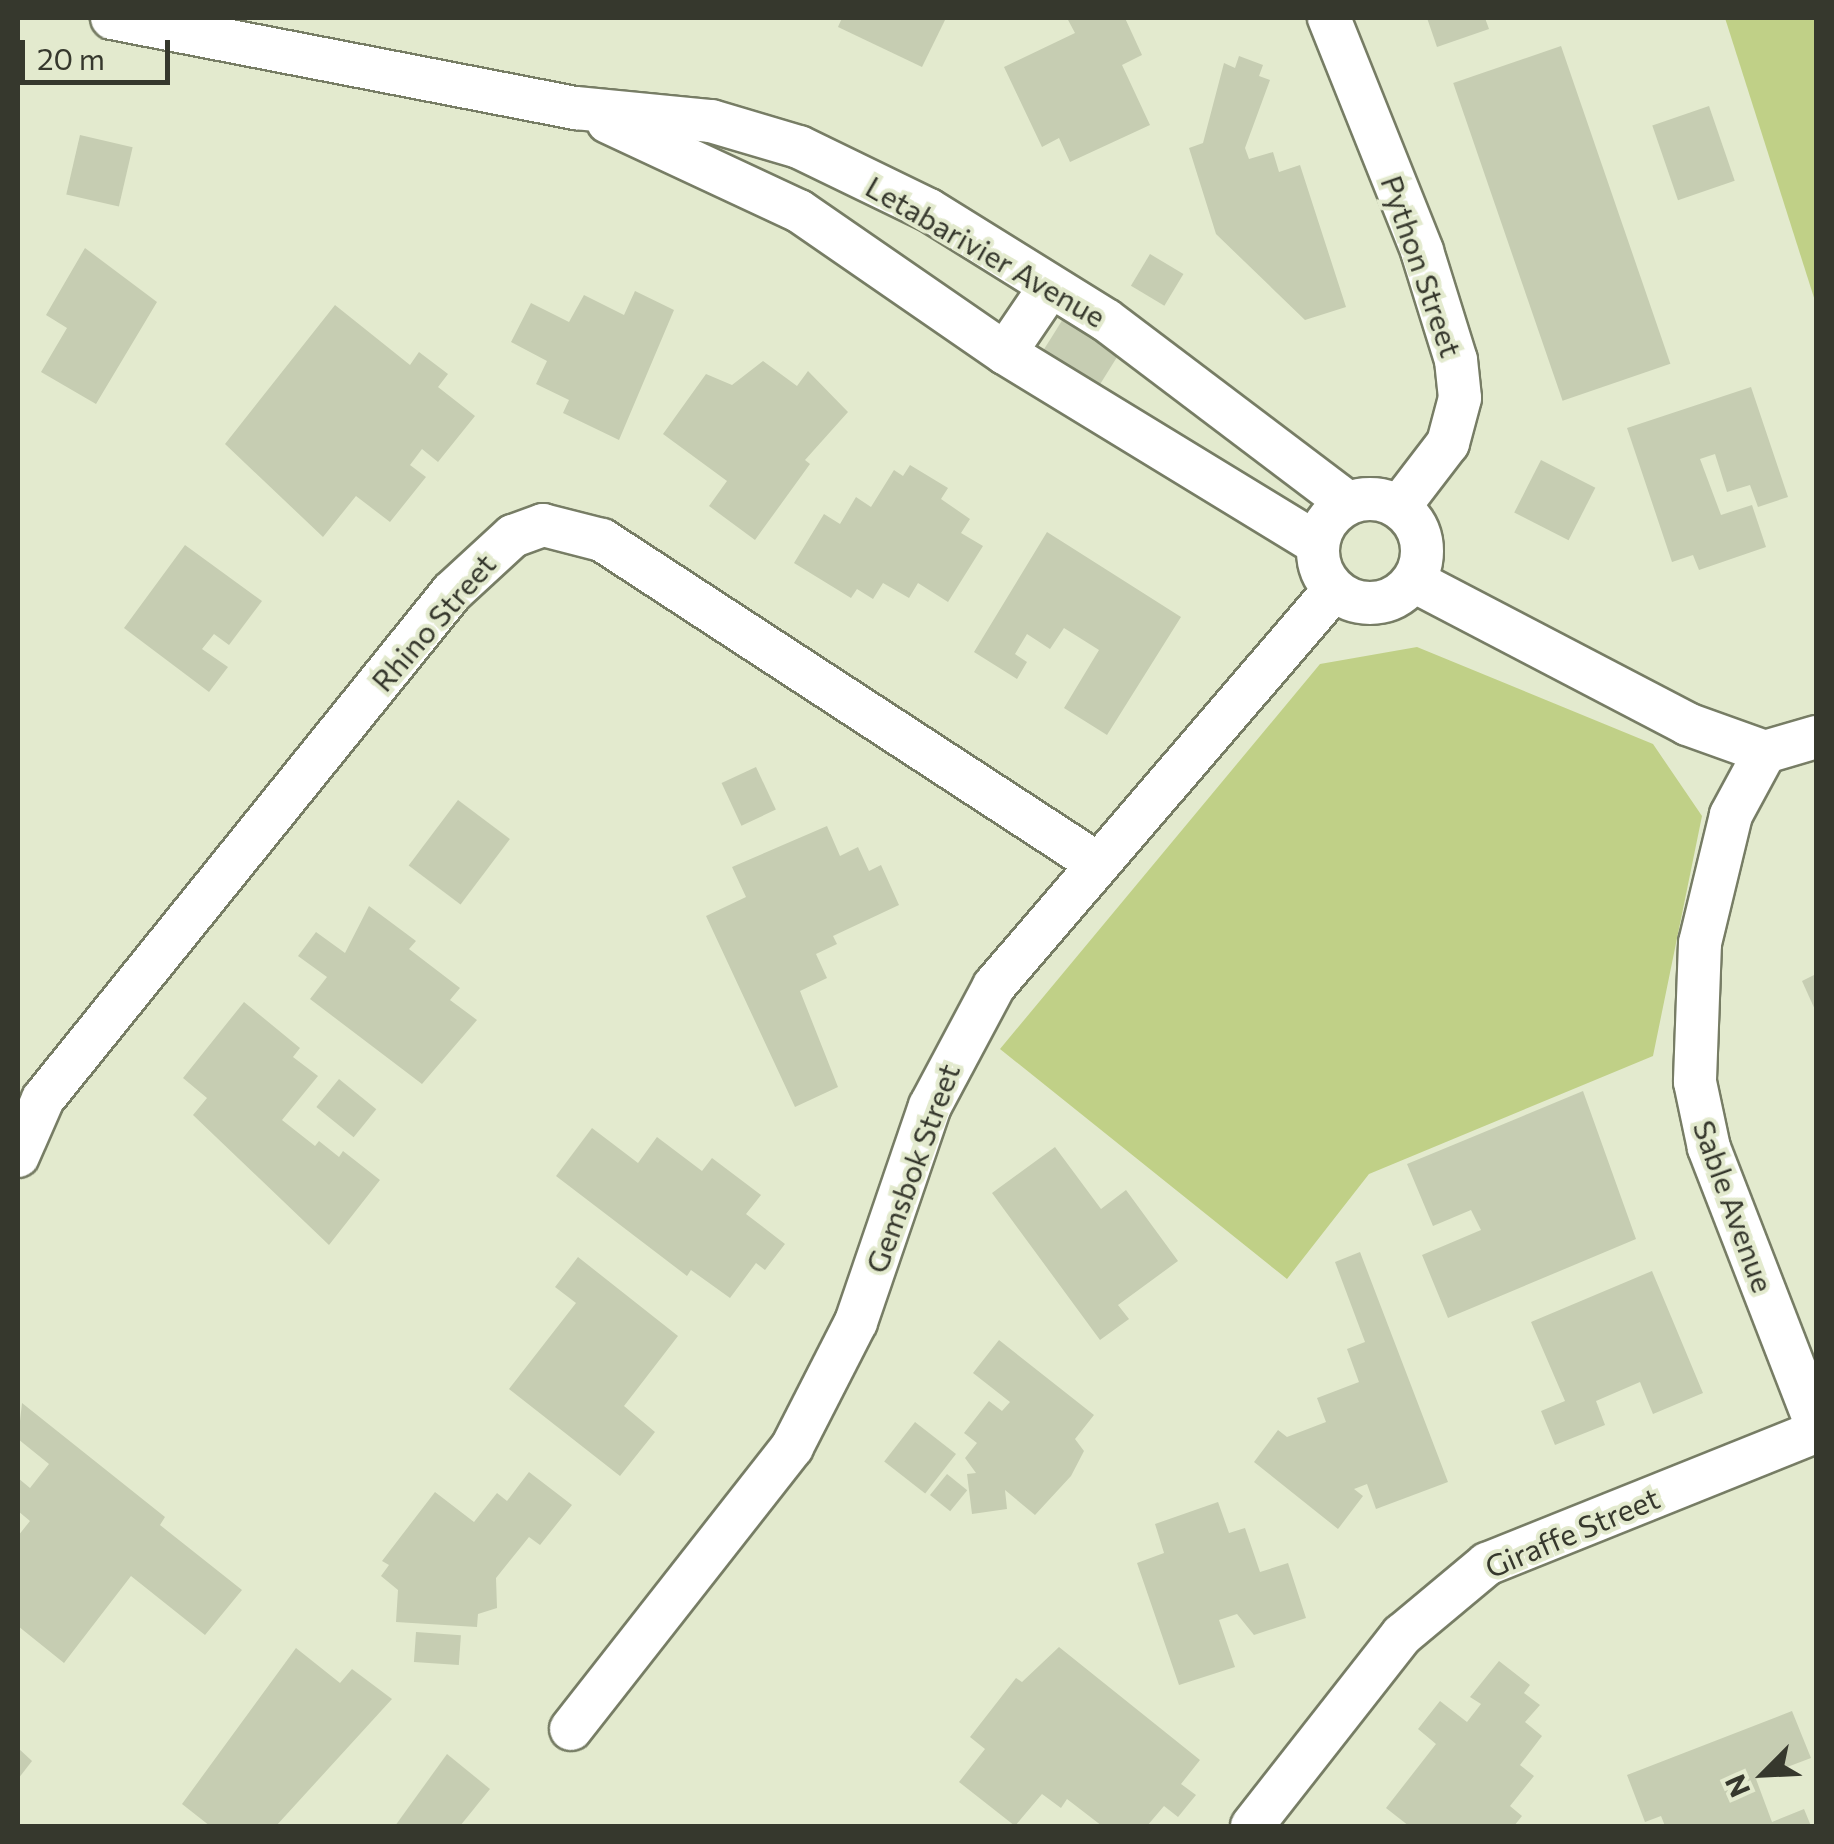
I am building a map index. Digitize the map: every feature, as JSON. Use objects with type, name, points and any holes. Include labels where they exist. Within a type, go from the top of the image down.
[{"type":"street","name":"Letabarivier Avenue","points":[[112,18],[576,108],[711,121],[798,148],[929,210],[1106,320],[1348,503]]},
{"type":"street","name":"Python Street","points":[[1329,18],[1422,251],[1456,360],[1460,398],[1448,443],[1398,507]]},
{"type":"street","name":"Letabarivier Avenue","points":[[576,108],[798,211],[1005,352],[1318,544]]},
{"type":"street","points":[[1005,352],[1049,288]]},
{"type":"street","points":[[1348,503],[1398,507],[1421,541],[1414,581],[1376,604],[1334,590],[1320,569],[1318,544],[1323,527],[1348,503]]},
{"type":"street","name":"Rhino Street","points":[[18,1156],[43,1099],[452,592],[513,536],[542,526],[602,540],[1095,862]]},
{"type":"street","points":[[1414,581],[1687,724],[1765,752],[1816,737]]},
{"type":"street","name":"Gemsbok Street","points":[[572,1729],[792,1448],[856,1322],[958,1043],[1095,862],[1334,590]]},
{"type":"street","name":"Sable Avenue","points":[[1765,752],[1731,815],[1700,943],[1695,1082],[1709,1148],[1816,1428]]},
{"type":"street","name":"Giraffe Street","points":[[1252,1826],[1402,1635],[1487,1564],[1816,1428]]},
{"type":"green space","points":[[1725,18],[1816,18],[1816,304]]},
{"type":"green space","points":[[1417,647],[1653,744],[1702,816],[1653,1056],[1369,1174],[1287,1279],[1000,1049],[1320,664]]},
{"type":"building","points":[[842,18],[946,18],[922,67],[838,27]]},
{"type":"building","points":[[1067,18],[1125,18],[1142,55],[1122,65],[1150,125],[1070,162],[1059,138],[1042,147],[1004,67],[1075,33]]},
{"type":"building","points":[[1427,18],[1485,18],[1489,29],[1437,47]]},
{"type":"building","points":[[1561,46],[1670,364],[1563,401],[1453,83]]},
{"type":"building","points":[[1239,56],[1263,65],[1259,76],[1270,80],[1245,148],[1249,159],[1273,152],[1279,172],[1300,165],[1346,307],[1305,320],[1216,234],[1189,148],[1203,143],[1224,63],[1235,68]]},
{"type":"building","points":[[1709,106],[1735,181],[1678,200],[1652,126]]},
{"type":"building","points":[[80,135],[133,147],[119,207],[66,194]]},
{"type":"building","points":[[85,248],[157,302],[96,404],[41,372],[67,328],[46,315]]},
{"type":"building","points":[[1150,254],[1183,274],[1164,306],[1131,286]]},
{"type":"building","points":[[635,291],[674,310],[619,440],[563,413],[569,400],[536,384],[547,361],[511,342],[531,303],[569,322],[584,295],[624,315]]},
{"type":"building","points":[[335,305],[410,365],[419,352],[448,374],[438,387],[475,416],[438,462],[422,449],[410,465],[426,477],[390,522],[356,496],[323,537],[225,444]]},
{"type":"building","points":[[1063,319],[1119,354],[1098,387],[1042,352]]},
{"type":"building","points":[[763,361],[797,386],[808,371],[848,412],[805,460],[810,464],[755,540],[709,506],[727,481],[663,434],[706,374],[732,385]]},
{"type":"building","points":[[1751,387],[1788,497],[1758,507],[1750,485],[1727,492],[1715,454],[1700,459],[1721,515],[1752,505],[1766,547],[1699,570],[1693,555],[1672,562],[1627,428]]},
{"type":"building","points":[[1541,460],[1595,488],[1569,540],[1514,513]]},
{"type":"building","points":[[910,465],[948,488],[941,499],[970,519],[961,533],[983,546],[948,602],[918,583],[909,598],[883,583],[873,599],[857,589],[851,598],[794,563],[824,514],[840,524],[856,497],[871,507],[894,470],[903,476]]},
{"type":"building","points":[[1047,532],[1181,617],[1107,735],[1064,708],[1099,650],[1064,628],[1050,649],[1027,634],[1015,654],[1027,662],[1017,679],[974,652]]},
{"type":"building","points":[[185,545],[262,601],[229,645],[214,634],[202,649],[228,667],[209,692],[124,628]]},
{"type":"building","points":[[756,767],[776,810],[741,826],[722,783]]},
{"type":"building","points":[[458,800],[510,839],[461,905],[409,865]]},
{"type":"building","points":[[827,826],[840,856],[858,847],[869,871],[881,865],[899,905],[833,936],[837,944],[816,954],[827,978],[800,991],[838,1087],[795,1107],[706,916],[746,897],[732,867]]},
{"type":"building","points":[[369,906],[416,941],[409,949],[460,988],[450,1000],[477,1020],[422,1084],[310,999],[327,977],[298,956],[316,932],[345,953]]},
{"type":"building","points":[[1816,974],[1816,1012],[1802,981]]},
{"type":"building","points":[[244,1002],[300,1048],[293,1057],[318,1076],[282,1120],[315,1146],[319,1141],[339,1157],[343,1151],[380,1180],[329,1245],[193,1115],[207,1098],[183,1078]]},
{"type":"building","points":[[339,1079],[376,1109],[354,1137],[316,1107]]},
{"type":"building","points":[[1583,1091],[1636,1239],[1448,1318],[1422,1255],[1481,1230],[1471,1210],[1433,1226],[1407,1164]]},
{"type":"building","points":[[592,1128],[638,1163],[657,1137],[702,1171],[712,1158],[761,1195],[746,1214],[785,1244],[765,1270],[756,1263],[730,1298],[691,1270],[687,1276],[556,1176]]},
{"type":"building","points":[[1055,1147],[1101,1209],[1126,1190],[1178,1261],[1118,1305],[1129,1319],[1100,1340],[992,1193]]},
{"type":"building","points":[[1360,1252],[1448,1482],[1376,1509],[1367,1484],[1354,1489],[1363,1496],[1338,1529],[1254,1462],[1278,1430],[1287,1437],[1326,1422],[1317,1398],[1359,1382],[1347,1349],[1365,1342],[1335,1262]]},
{"type":"building","points":[[578,1257],[678,1336],[624,1406],[655,1432],[620,1476],[509,1389],[576,1303],[555,1287]]},
{"type":"building","points":[[1652,1271],[1703,1393],[1653,1414],[1640,1382],[1596,1401],[1605,1425],[1555,1445],[1541,1411],[1565,1401],[1531,1322]]},
{"type":"building","points":[[999,1340],[1094,1415],[1075,1439],[1084,1451],[1071,1476],[1035,1515],[1005,1490],[1007,1509],[972,1514],[967,1474],[976,1473],[965,1458],[977,1443],[964,1433],[989,1401],[1002,1411],[1010,1402],[973,1373]]},
{"type":"building","points":[[22,1403],[165,1517],[160,1525],[242,1590],[205,1635],[131,1576],[64,1663],[18,1626],[18,1536],[30,1521],[18,1511],[18,1478],[30,1488],[49,1464],[18,1439]]},
{"type":"building","points":[[915,1422],[956,1454],[925,1493],[884,1461]]},
{"type":"building","points":[[529,1472],[572,1505],[540,1545],[529,1537],[496,1578],[497,1608],[478,1614],[477,1627],[396,1622],[398,1590],[381,1576],[389,1565],[382,1561],[435,1492],[474,1522],[497,1493],[507,1501]]},
{"type":"building","points":[[947,1474],[967,1490],[950,1511],[930,1495]]},
{"type":"building","points":[[1218,1502],[1229,1533],[1245,1528],[1260,1572],[1288,1563],[1306,1618],[1254,1635],[1237,1614],[1219,1620],[1235,1667],[1179,1685],[1137,1563],[1164,1553],[1155,1524]]},
{"type":"building","points":[[416,1632],[461,1635],[459,1665],[414,1662]]},
{"type":"building","points":[[1059,1647],[1200,1760],[1181,1784],[1196,1795],[1178,1817],[1164,1806],[1147,1826],[1102,1826],[1067,1799],[1061,1808],[1042,1794],[1015,1826],[959,1782],[985,1749],[970,1737],[1016,1678],[1022,1682]]},
{"type":"building","points":[[296,1648],[340,1683],[352,1669],[392,1699],[276,1826],[210,1826],[182,1804]]},
{"type":"building","points":[[1499,1661],[1530,1685],[1524,1693],[1540,1705],[1525,1722],[1542,1736],[1520,1765],[1534,1776],[1510,1806],[1522,1816],[1514,1826],[1409,1826],[1386,1808],[1436,1744],[1418,1729],[1440,1701],[1467,1722],[1481,1704],[1470,1697]]},
{"type":"building","points":[[1792,1711],[1811,1758],[1756,1779],[1772,1822],[1804,1809],[1811,1826],[1665,1826],[1661,1816],[1645,1822],[1627,1775]]},
{"type":"building","points":[[18,1748],[32,1761],[18,1779]]},
{"type":"building","points":[[447,1754],[490,1789],[460,1826],[395,1826]]}]
